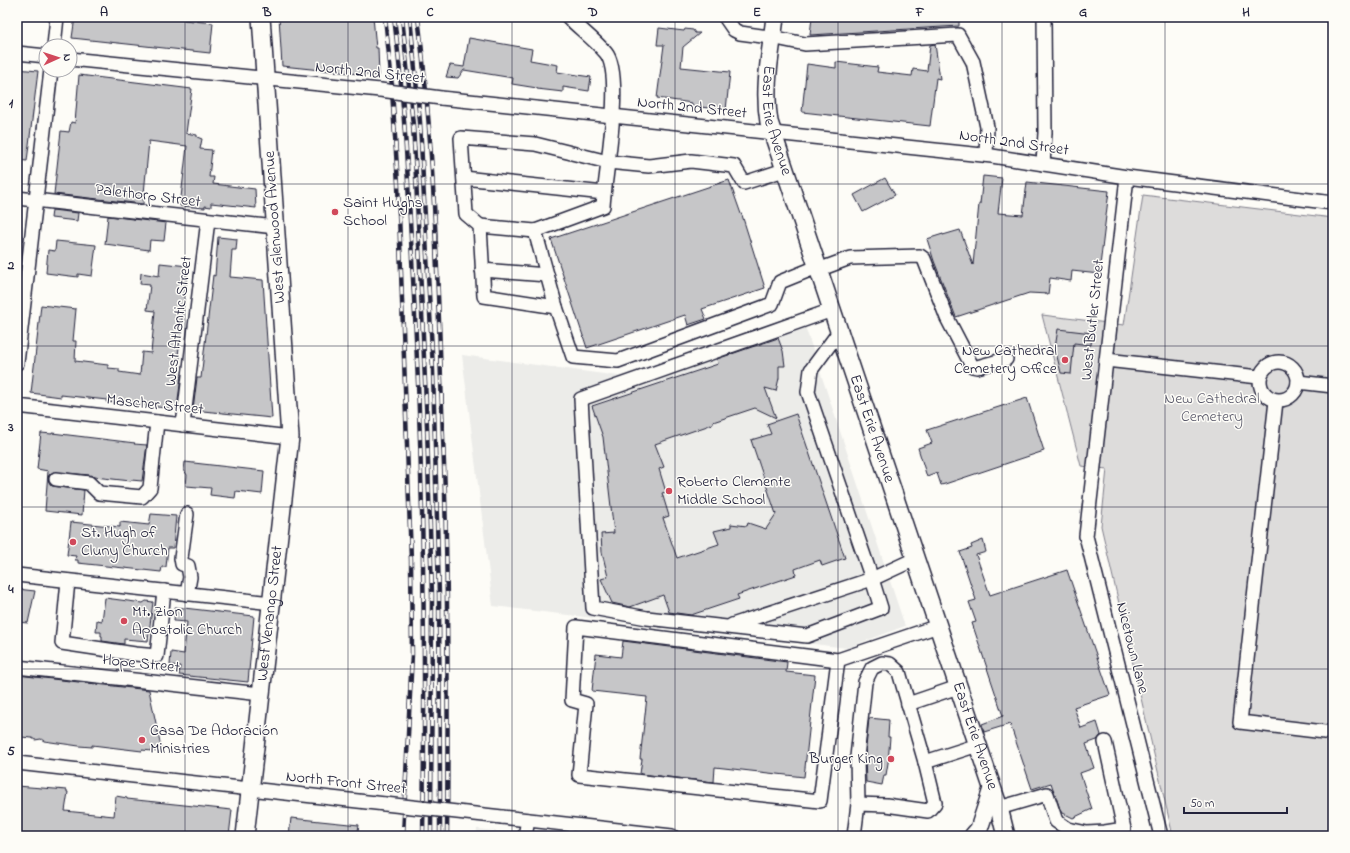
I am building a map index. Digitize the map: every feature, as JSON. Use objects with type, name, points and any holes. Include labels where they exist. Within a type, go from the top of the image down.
[{"type":"main road","name":"West Glenwood Avenue","points":[[261,17],[290,437]]},
{"type":"main road","name":"East Erie Avenue","points":[[775,17],[767,93],[767,110],[772,133],[999,808],[1006,836]]},
{"type":"main road","name":"West Venango Street","points":[[245,836],[290,437]]},
{"type":"main road","points":[[974,836],[979,829],[992,789]]},
{"type":"street","points":[[55,38],[57,17]]},
{"type":"street","points":[[568,17],[607,54],[614,75],[614,96],[608,162],[603,206],[535,231],[480,226],[466,214],[461,138],[535,144],[608,162],[649,166],[691,161],[734,166],[744,183],[784,170]]},
{"type":"street","points":[[726,17],[734,30],[805,44],[958,35],[973,62],[987,127],[986,155]]},
{"type":"street","points":[[1044,17],[1044,164]]},
{"type":"street","points":[[17,53],[38,55]]},
{"type":"street","name":"North 2nd Street","points":[[78,60],[380,90],[441,98],[986,155],[1126,177],[1333,203]]},
{"type":"street","points":[[17,363],[21,297],[36,200],[50,78]]},
{"type":"street","name":"West Butler Street","points":[[1093,467],[1126,177]]},
{"type":"street","points":[[464,178],[604,193]]},
{"type":"street","name":"Palethorp Street","points":[[17,198],[275,227]]},
{"type":"street","name":"West Atlantic Street","points":[[183,425],[208,220]]},
{"type":"street","points":[[480,226],[484,296],[556,307]]},
{"type":"street","points":[[535,231],[556,307],[573,357],[618,361],[772,304],[780,282],[850,258],[920,256],[924,259],[948,318],[972,366],[977,367],[1006,358]]},
{"type":"street","points":[[482,270],[547,275]]},
{"type":"street","points":[[832,310],[581,399],[593,608],[647,618],[807,636],[881,608],[808,392],[811,370],[836,336],[840,335]]},
{"type":"street","points":[[1106,360],[1259,377]]},
{"type":"street","points":[[1284,362],[1290,365],[1294,370],[1298,382],[1297,389],[1293,394],[1282,401],[1276,401],[1270,399],[1261,390],[1259,377],[1266,366],[1271,363],[1284,362]]},
{"type":"street","points":[[1298,382],[1333,386]]},
{"type":"street","points":[[1276,401],[1240,722],[1333,733]]},
{"type":"street","name":"Mascher Street","points":[[17,406],[290,437]]},
{"type":"street","points":[[56,479],[89,482],[99,493],[142,497],[150,488],[157,422]]},
{"type":"street","name":"Nicetown Lane","points":[[1093,467],[1086,536],[1161,836]]},
{"type":"street","points":[[186,514],[181,558],[182,564],[188,566],[190,577],[187,594]]},
{"type":"street","points":[[726,627],[872,579],[915,559]]},
{"type":"street","points":[[17,575],[272,604]]},
{"type":"street","points":[[68,581],[62,643],[135,654],[158,656],[164,591]]},
{"type":"street","points":[[838,660],[820,801],[579,775],[586,704],[572,700],[576,626],[838,660],[938,626]]},
{"type":"street","points":[[854,836],[858,804],[857,757],[865,682],[872,668],[882,663],[890,664],[898,672],[936,803],[928,811],[886,805],[858,804]]},
{"type":"street","name":"Hope Street","points":[[17,667],[261,694]]},
{"type":"street","points":[[908,704],[958,687]]},
{"type":"street","points":[[999,808],[1047,794],[1056,821],[1068,829],[1087,833],[1104,832],[1124,828],[1105,742]]},
{"type":"street","points":[[925,762],[978,745]]},
{"type":"street","name":"North Front Street","points":[[17,763],[672,836]]},
{"type":"street","points":[[525,836],[531,821]]},
{"type":"street","points":[[531,821],[533,836]]},
{"type":"shaded area","name":"Roberto Clemente Middle School","points":[[802,317],[905,626],[847,648],[493,606],[462,355],[619,376]]},
{"type":"shaded area","points":[[477,829],[541,836],[476,836]]},
{"type":"green space","name":"New Cathedral Cemetery","points":[[1143,195],[1333,218],[1333,836],[1173,836],[1101,526],[1107,469],[1081,466],[1042,315],[1124,325]]},
{"type":"building","points":[[75,17],[184,17],[184,20],[213,23],[210,53],[72,38]]},
{"type":"building","points":[[279,17],[373,17],[376,48],[378,48],[379,76],[282,66]]},
{"type":"building","points":[[812,17],[959,17],[959,26],[810,35]]},
{"type":"building","points":[[659,28],[684,31],[685,29],[693,30],[695,33],[700,33],[683,47],[681,67],[730,72],[726,110],[692,106],[692,103],[657,98],[664,45],[657,45]]},
{"type":"building","points":[[469,38],[532,49],[530,60],[558,65],[557,72],[591,77],[589,91],[563,87],[563,92],[537,89],[512,84],[513,78],[464,70],[458,78],[446,77],[450,65],[464,67]]},
{"type":"building","points":[[935,44],[940,79],[936,78],[930,126],[802,112],[807,64],[836,68],[836,62],[878,67],[877,72],[912,76],[913,69],[927,71],[930,45]]},
{"type":"building","points":[[17,69],[38,71],[27,161],[17,160]]},
{"type":"building","points":[[79,75],[192,89],[186,133],[197,135],[197,137],[202,139],[200,149],[212,150],[209,177],[214,177],[213,184],[255,189],[256,208],[211,203],[211,207],[205,206],[205,208],[180,206],[187,146],[149,141],[143,204],[54,194],[61,131],[69,132],[71,122],[75,123]]},
{"type":"building","points":[[983,176],[1002,178],[998,213],[1023,215],[1027,182],[1109,191],[1099,274],[1072,271],[1071,281],[1050,278],[1048,294],[1029,293],[956,317],[927,239],[960,230],[973,265]]},
{"type":"building","points":[[885,178],[895,195],[863,212],[854,195]]},
{"type":"building","points":[[729,180],[742,215],[765,288],[702,309],[706,319],[688,325],[685,315],[587,348],[551,239]]},
{"type":"building","points":[[52,210],[78,213],[77,221],[51,218]]},
{"type":"building","points":[[108,216],[166,223],[164,241],[150,240],[149,250],[105,244]]},
{"type":"building","points":[[218,237],[237,239],[236,250],[232,250],[230,277],[263,280],[272,418],[193,410],[197,378],[201,378],[213,275],[215,276]]},
{"type":"building","points":[[56,241],[96,245],[92,276],[78,274],[78,277],[46,273],[48,250],[55,251]]},
{"type":"building","points":[[160,263],[188,266],[178,356],[180,356],[178,376],[181,376],[177,409],[106,402],[107,400],[61,395],[61,397],[31,393],[41,305],[76,309],[73,341],[76,341],[75,361],[108,365],[108,368],[119,369],[119,372],[140,375],[142,352],[151,353],[155,311],[147,310],[150,285],[140,284],[141,273],[159,276]]},
{"type":"building","name":"New Cathedral Cemetery Office","points":[[1058,329],[1092,333],[1091,345],[1074,343],[1071,374],[1061,373],[1055,348]]},
{"type":"building","points":[[778,338],[783,351],[785,366],[779,366],[779,378],[776,391],[765,388],[776,418],[755,408],[655,444],[664,467],[659,469],[666,492],[662,493],[669,516],[663,518],[677,558],[719,544],[714,531],[731,527],[731,524],[747,526],[748,523],[766,529],[776,514],[751,440],[771,434],[767,424],[796,414],[845,558],[822,566],[820,560],[795,569],[796,575],[737,595],[739,599],[691,615],[669,612],[663,595],[630,607],[612,603],[601,579],[608,577],[602,552],[601,534],[614,533],[603,437],[592,406],[718,364],[717,359]]},
{"type":"building","points":[[1027,398],[1044,451],[941,485],[937,473],[927,477],[918,448],[932,443],[927,430]]},
{"type":"building","points":[[41,433],[52,433],[147,445],[142,481],[53,472],[48,478],[52,486],[84,490],[82,515],[45,511],[48,471],[37,469]]},
{"type":"building","points":[[185,462],[264,471],[262,494],[236,491],[235,498],[210,495],[211,488],[186,486],[187,475],[184,470]]},
{"type":"building","points":[[151,514],[176,516],[173,548],[168,548],[166,567],[162,567],[161,572],[78,563],[78,560],[75,560],[76,556],[67,555],[71,522],[120,527],[120,522],[149,525]]},
{"type":"building","points":[[983,540],[986,552],[976,555],[990,595],[1067,570],[1110,695],[1074,707],[1081,728],[1097,722],[1101,735],[1097,740],[1086,744],[1094,768],[1080,773],[1092,809],[1073,818],[1061,812],[1051,783],[1032,789],[1010,724],[984,732],[982,724],[1003,716],[972,623],[976,622],[969,602],[976,600],[960,552],[972,548],[971,545]]},
{"type":"building","points":[[17,589],[35,591],[28,623],[17,622]]},
{"type":"building","points":[[105,598],[143,603],[146,601],[153,602],[148,641],[124,639],[124,644],[102,641],[101,632],[96,632],[97,620],[102,621]]},
{"type":"building","points":[[175,607],[254,616],[248,682],[179,675],[180,666],[170,665],[171,652],[184,654],[187,622],[174,621]]},
{"type":"building","points":[[623,641],[787,662],[786,672],[815,675],[804,777],[715,767],[714,782],[640,774],[642,759],[640,759],[647,697],[592,691],[596,654],[621,657]]},
{"type":"building","points":[[17,675],[149,690],[162,752],[92,745],[92,747],[79,746],[21,737],[21,734],[17,733]]},
{"type":"building","points":[[869,718],[889,720],[888,737],[890,737],[888,763],[886,775],[884,775],[882,785],[866,782],[865,757]]},
{"type":"building","points":[[17,786],[67,790],[65,811],[114,816],[116,796],[127,799],[232,810],[229,836],[181,836],[154,833],[154,836],[121,836],[88,833],[88,836],[17,836]]},
{"type":"building","points":[[291,818],[359,825],[357,836],[289,836]]},
{"type":"railway","points":[[385,17],[391,74],[398,184],[411,560],[412,654],[403,836]]},
{"type":"railway","points":[[394,17],[409,198],[419,403],[424,620],[423,836]]},
{"type":"railway","points":[[402,17],[413,125],[427,426],[432,595],[431,836]]},
{"type":"railway","points":[[410,17],[420,122],[433,370],[439,595],[440,836]]},
{"type":"railway","points":[[418,17],[431,152],[445,480],[448,708],[447,836]]},
{"type":"place","name":"Saint Hughs School","points":[[335,212]]},
{"type":"place","name":"New Cathedral Cemetery Office","points":[[1065,360]]},
{"type":"place","name":"Roberto Clemente Middle School","points":[[669,491]]},
{"type":"place","name":"St. Hugh of Cluny Church","points":[[73,542]]},
{"type":"place","name":"Mt. Zion Apostolic Church","points":[[124,621]]},
{"type":"place","name":"Casa De Adoración Ministries","points":[[142,740]]},
{"type":"place","name":"Burger King","points":[[891,759]]}]
